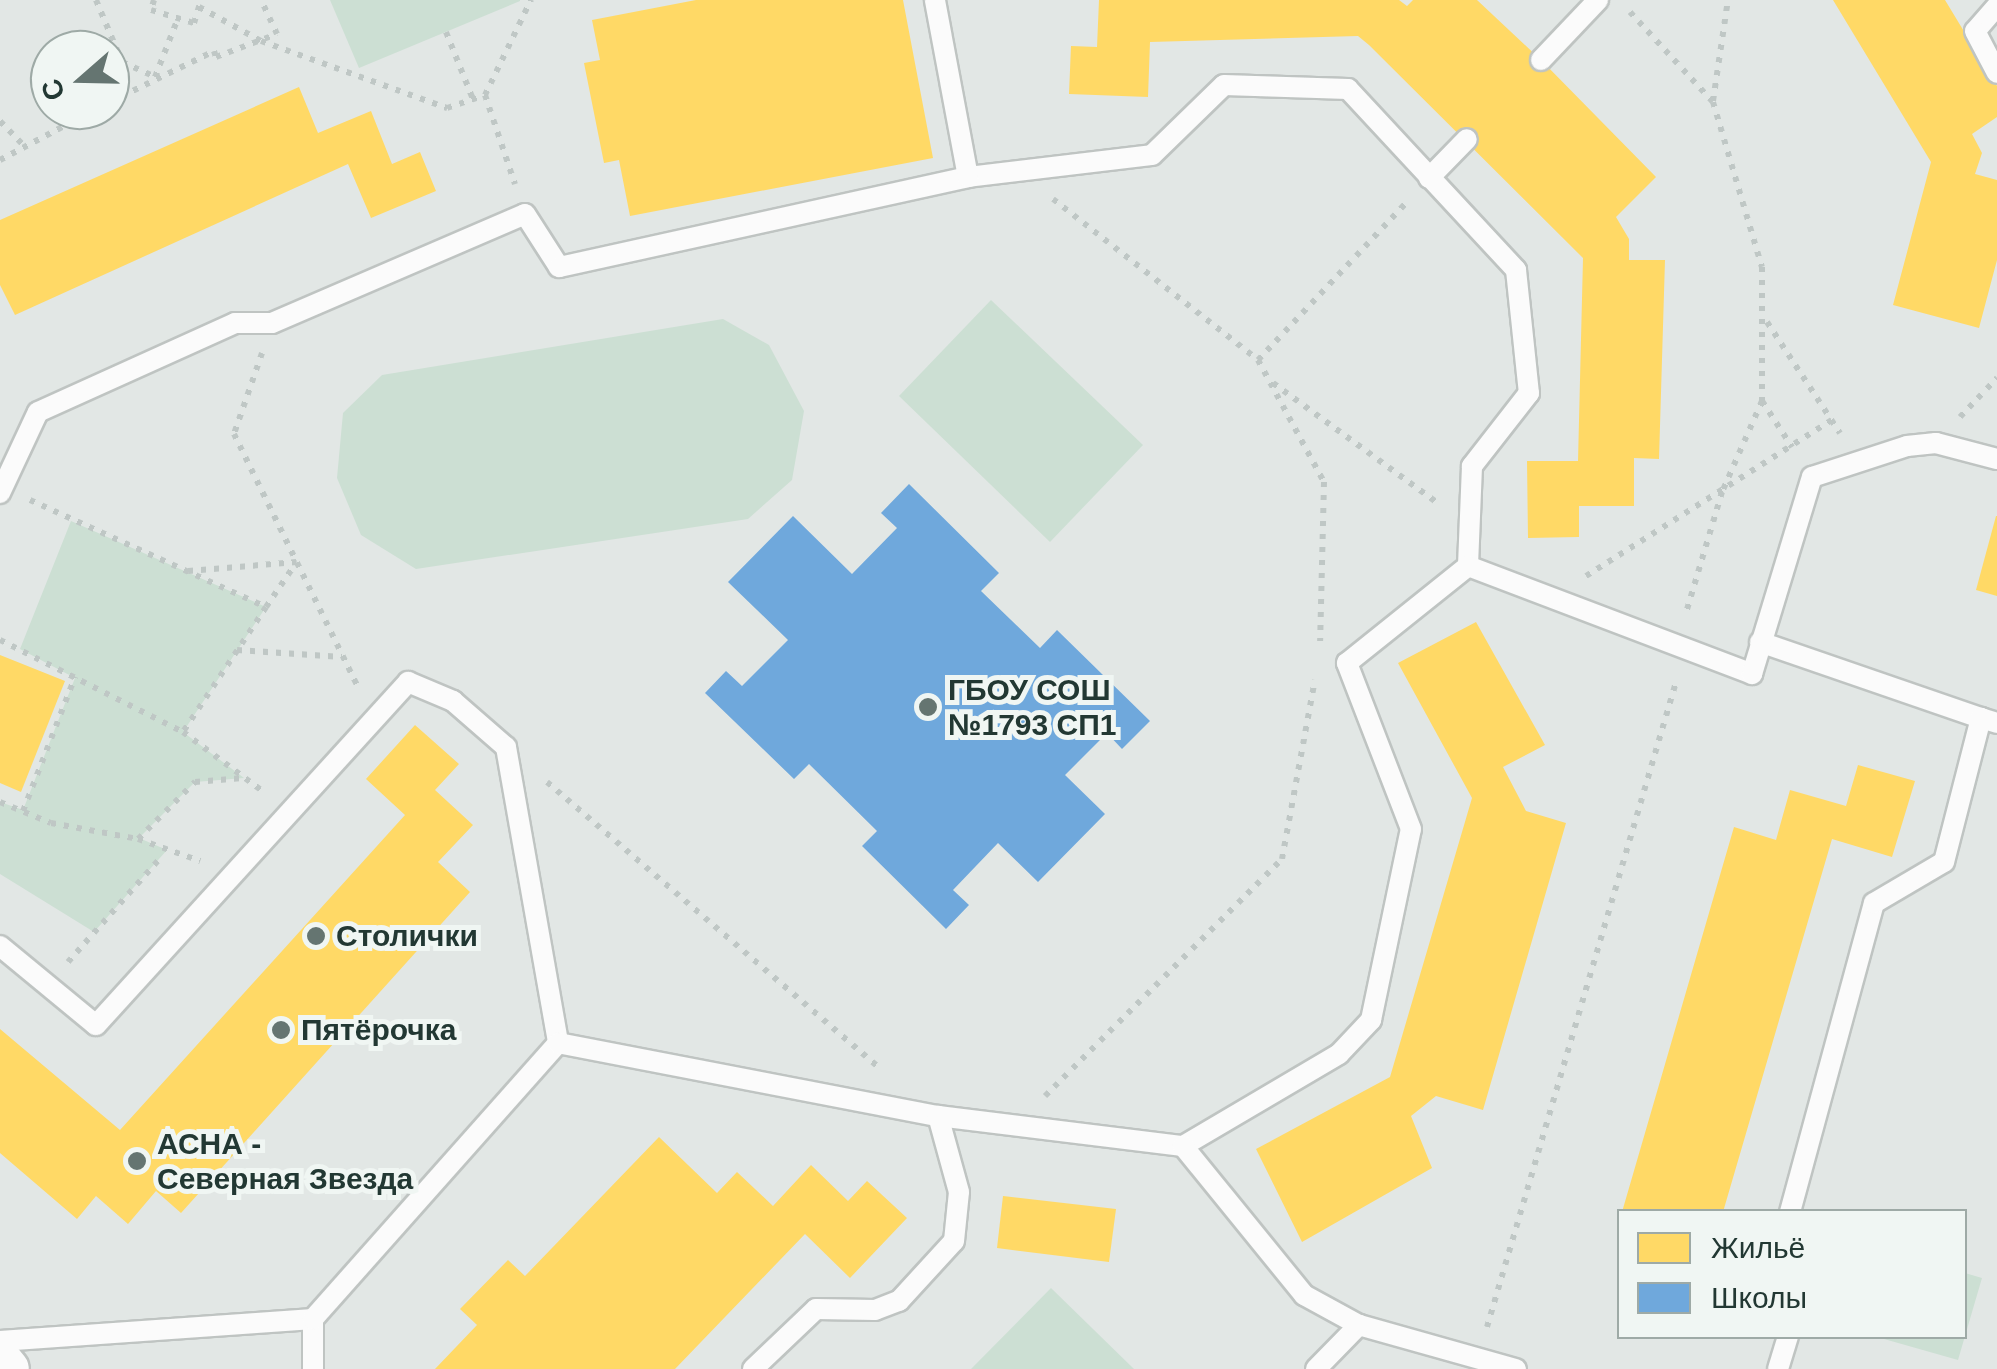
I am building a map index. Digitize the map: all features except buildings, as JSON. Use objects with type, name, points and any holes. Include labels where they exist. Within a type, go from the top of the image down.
[{"type":"street","points":[[0,1358],[9,1369]]},
{"type":"lane","points":[[935,0],[968,177]]},
{"type":"lane","points":[[1541,60],[1598,0]]},
{"type":"lane","points":[[1997,6],[1974,31],[1997,72]]},
{"type":"lane","points":[[2,489],[38,412],[235,322],[272,322],[525,214],[559,266],[968,177],[1152,155],[1224,85],[1348,89],[1516,270],[1530,393],[1472,466],[1468,566],[1347,663],[1411,829],[1371,1020],[1339,1054],[1183,1146],[938,1116],[558,1043]]},
{"type":"lane","points":[[1429,178],[1467,139]]},
{"type":"lane","points":[[1468,566],[1752,674],[1812,477],[1858,459],[1936,443],[1997,459]]},
{"type":"lane","points":[[1760,642],[1989,721],[1944,862],[1874,903],[1791,1209]]},
{"type":"lane","points":[[0,946],[96,1024],[408,682],[453,701],[506,746],[558,1043]]},
{"type":"lane","points":[[313,1369],[313,1319],[558,1043]]},
{"type":"lane","points":[[753,1369],[816,1308],[875,1310],[899,1301],[954,1242],[958,1192],[938,1116]]},
{"type":"lane","points":[[1183,1146],[1304,1295],[1359,1325],[1516,1369]]},
{"type":"lane","points":[[0,1341],[313,1319]]},
{"type":"lane","points":[[1316,1369],[1359,1325]]},
{"type":"lane","points":[[1778,1369],[1787,1339]]},
{"type":"path","points":[[96,0],[122,62],[155,78]]},
{"type":"path","points":[[154,0],[151,10],[194,24],[200,3],[261,40],[447,108],[484,95],[531,0]]},
{"type":"path","points":[[130,91],[214,51],[216,58],[277,34],[262,0]]},
{"type":"path","points":[[1713,102],[1728,0]]},
{"type":"path","points":[[155,78],[178,18]]},
{"type":"path","points":[[446,32],[474,99]]},
{"type":"path","points":[[484,95],[525,214]]},
{"type":"path","points":[[0,121],[25,147]]},
{"type":"path","points":[[0,160],[57,130]]},
{"type":"path","points":[[1016,1125],[1282,859],[1320,653],[1324,482],[1258,360],[1017,171]]},
{"type":"path","points":[[1258,360],[1429,178]]},
{"type":"path","points":[[1766,320],[1858,459]]},
{"type":"path","points":[[272,322],[234,434],[374,720]]},
{"type":"path","points":[[1936,443],[1997,378]]},
{"type":"path","points":[[1268,379],[1470,526]]},
{"type":"path","points":[[1762,401],[1812,477]]},
{"type":"path","points":[[1551,598],[1832,420]]},
{"type":"path","points":[[2,489],[266,607]]},
{"type":"path","points":[[188,571],[297,562]]},
{"type":"path","points":[[182,732],[297,562]]},
{"type":"path","points":[[0,640],[182,732],[290,812]]},
{"type":"path","points":[[237,650],[343,657]]},
{"type":"path","points":[[1320,653],[1347,663]]},
{"type":"path","points":[[23,810],[76,678]]},
{"type":"path","points":[[506,746],[938,1116]]},
{"type":"path","points":[[138,839],[196,782],[244,778]]},
{"type":"path","points":[[0,802],[51,823],[138,839],[234,874]]},
{"type":"path","points":[[48,986],[162,856]]},
{"type":"green space","points":[[330,0],[520,0],[520,1],[359,68]]},
{"type":"green space","points":[[991,300],[1143,445],[1050,542],[899,396]]},
{"type":"green space","points":[[723,319],[769,345],[804,411],[792,480],[748,519],[416,569],[361,535],[337,478],[343,413],[382,375]]},
{"type":"green space","points":[[71,521],[266,607],[183,732],[244,778],[195,782],[139,838],[167,850],[94,932],[0,874],[0,802],[23,810],[75,678],[20,649]]},
{"type":"green space","points":[[1967,1274],[1982,1278],[1967,1329]]},
{"type":"green space","points":[[1051,1288],[1134,1369],[971,1369]]},
{"type":"green space","points":[[1884,1339],[1964,1339],[1958,1360]]},
{"type":"place","name":"ГБОУ СОШ №1793 СП1","points":[[928,707]]},
{"type":"place","name":"Столички","points":[[316,936]]},
{"type":"place","name":"Пятёрочка","points":[[281,1030]]},
{"type":"place","name":"АСНА - Северная Звезда","points":[[137,1161]]}]
